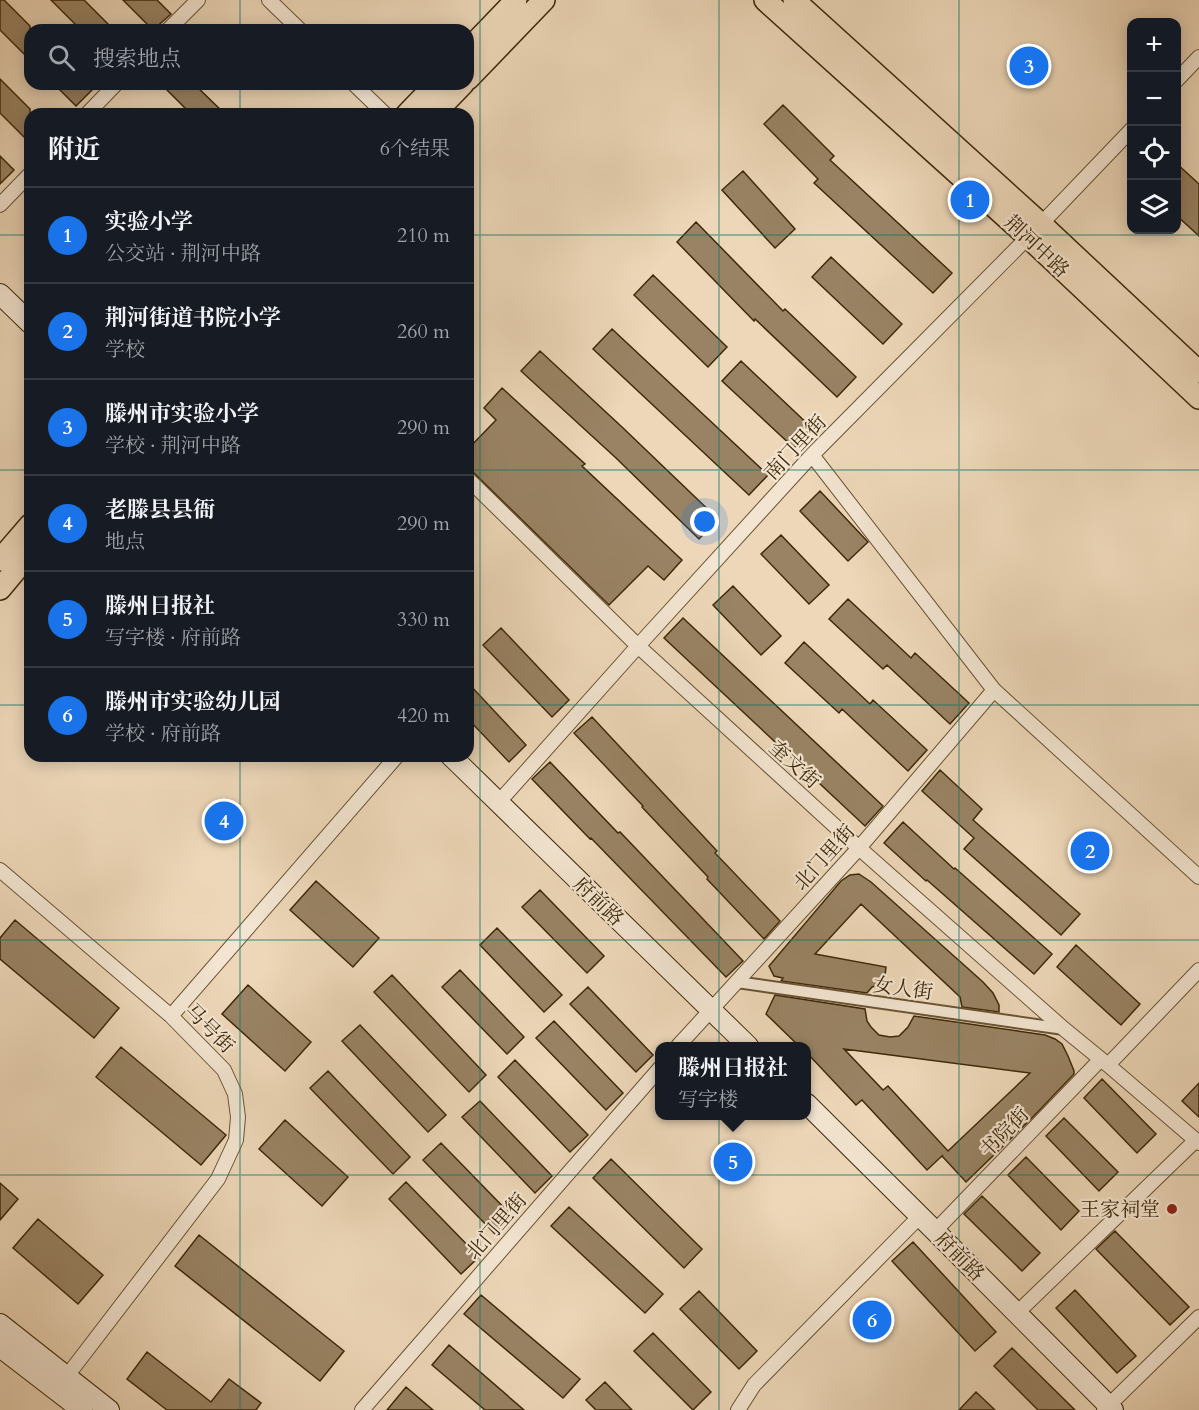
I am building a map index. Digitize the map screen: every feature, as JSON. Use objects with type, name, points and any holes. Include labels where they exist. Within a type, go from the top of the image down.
[{"type":"main road","points":[[474,44],[516,0]]},
{"type":"main road","points":[[474,73],[544,0]]},
{"type":"main road","name":"荆河中路","points":[[765,0],[1199,372]]},
{"type":"main road","name":"荆河中路","points":[[795,0],[1035,230],[1199,398]]},
{"type":"main road","points":[[413,108],[430,90]]},
{"type":"main road","points":[[440,108],[457,90]]},
{"type":"main road","points":[[0,294],[24,317]]},
{"type":"main road","points":[[0,560],[24,532]]},
{"type":"main road","points":[[0,589],[24,560]]},
{"type":"main road","name":"府前路","points":[[457,762],[743,1042]]},
{"type":"main road","name":"府前路","points":[[811,1108],[1017,1313],[1108,1409]]},
{"type":"main road","points":[[0,1324],[110,1410]]},
{"type":"main road","points":[[0,1347],[82,1410]]},
{"type":"street","points":[[174,24],[198,0]]},
{"type":"street","points":[[269,0],[294,24]]},
{"type":"street","points":[[1181,76],[1199,57]]},
{"type":"street","points":[[93,108],[110,90]]},
{"type":"street","points":[[360,90],[379,108]]},
{"type":"street","name":"南门里街","points":[[498,803],[812,455],[1035,230],[1127,133]]},
{"type":"street","points":[[0,205],[24,180]]},
{"type":"street","points":[[812,455],[994,690],[1199,877]]},
{"type":"street","name":"奎文街","points":[[474,485],[638,646],[859,848],[1064,1029],[1197,1141]]},
{"type":"street","name":"北门里街","points":[[682,1042],[859,848],[994,690]]},
{"type":"street","points":[[171,1016],[392,762]]},
{"type":"street","name":"马号街","points":[[0,870],[171,1016],[224,1070],[235,1094],[238,1117],[236,1140],[218,1179],[67,1376]]},
{"type":"street","name":"书院街","points":[[935,1231],[1199,970]]},
{"type":"street","name":"女人街","points":[[737,982],[1064,1029]]},
{"type":"street","name":"北门里街","points":[[362,1410],[655,1074]]},
{"type":"street","points":[[1017,1313],[1197,1141]]},
{"type":"street","points":[[738,1410],[754,1385],[920,1215]]},
{"type":"street","points":[[1108,1409],[1199,1317]]},
{"type":"building","points":[[0,0],[4,0],[28,24],[24,24],[24,54],[0,30]]},
{"type":"building","points":[[51,0],[84,0],[108,24],[75,24]]},
{"type":"building","points":[[123,0],[157,0],[171,14],[160,24],[147,24]]},
{"type":"building","points":[[0,79],[29,108],[24,108],[24,137],[0,113]]},
{"type":"building","points":[[60,90],[92,90],[76,106]]},
{"type":"building","points":[[167,90],[200,90],[219,108],[185,108]]},
{"type":"building","points":[[783,105],[834,156],[830,160],[952,273],[933,293],[814,183],[818,179],[764,124]]},
{"type":"building","points":[[0,156],[14,170],[0,184]]},
{"type":"building","points":[[1181,168],[1199,184],[1199,236],[1181,220]]},
{"type":"building","points":[[743,171],[795,229],[775,248],[722,190]]},
{"type":"building","points":[[696,222],[783,311],[785,309],[856,377],[837,397],[755,319],[754,321],[677,242]]},
{"type":"building","points":[[831,257],[902,324],[883,344],[812,277]]},
{"type":"building","points":[[653,275],[727,347],[708,367],[634,295]]},
{"type":"building","points":[[612,329],[768,475],[749,495],[593,349]]},
{"type":"building","points":[[540,351],[718,519],[699,539],[616,458],[521,371]]},
{"type":"building","points":[[741,361],[812,428],[794,448],[722,381]]},
{"type":"building","points":[[502,388],[585,464],[582,466],[682,560],[664,580],[648,566],[609,605],[474,473],[474,443],[496,420],[484,408]]},
{"type":"building","points":[[820,491],[868,542],[848,561],[800,511]]},
{"type":"building","points":[[781,535],[829,585],[809,604],[761,554]]},
{"type":"building","points":[[733,586],[781,636],[761,655],[713,605]]},
{"type":"building","points":[[848,599],[911,658],[915,653],[969,703],[950,724],[887,665],[883,669],[829,619]]},
{"type":"building","points":[[683,618],[883,806],[865,826],[664,638]]},
{"type":"building","points":[[501,628],[569,700],[552,717],[483,645]]},
{"type":"building","points":[[804,642],[870,704],[873,700],[927,750],[908,771],[842,709],[839,713],[785,663]]},
{"type":"building","points":[[474,689],[526,745],[509,762],[474,725]]},
{"type":"building","points":[[592,717],[780,921],[764,939],[574,733]]},
{"type":"building","points":[[550,762],[743,961],[726,977],[532,779]]},
{"type":"building","points":[[940,770],[982,809],[973,820],[1080,914],[1061,935],[964,849],[974,838],[922,791]]},
{"type":"building","points":[[903,822],[1052,954],[1034,974],[884,843]]},
{"type":"building","points":[[859,874],[871,882],[983,982],[993,993],[999,1005],[999,1012],[962,1007],[960,997],[861,904],[815,954],[886,967],[884,984],[872,987],[867,993],[781,981],[783,978],[774,976],[769,966],[841,881],[850,875]]},
{"type":"building","points":[[316,881],[379,938],[353,967],[290,910]]},
{"type":"building","points":[[540,890],[604,956],[587,973],[522,907]]},
{"type":"building","points":[[15,920],[119,1008],[94,1038],[0,959],[0,938]]},
{"type":"building","points":[[497,928],[562,995],[544,1012],[480,945]]},
{"type":"building","points":[[1076,945],[1140,1004],[1121,1025],[1057,967]]},
{"type":"building","points":[[460,970],[524,1037],[507,1054],[442,987]]},
{"type":"building","points":[[392,975],[486,1075],[469,1092],[374,992]]},
{"type":"building","points":[[248,985],[311,1042],[285,1071],[222,1014]]},
{"type":"building","points":[[588,987],[653,1055],[636,1072],[570,1004]]},
{"type":"building","points":[[775,995],[865,1009],[867,1021],[871,1027],[879,1035],[890,1037],[899,1036],[914,1016],[1045,1035],[1062,1044],[1074,1074],[966,1182],[943,1155],[927,1170],[862,1100],[856,1105],[811,1057],[811,1042],[795,1042],[766,1014]],"holes":[[[844,1049],[1030,1073],[948,1151],[888,1086],[883,1090]]]},
{"type":"building","points":[[554,1021],[623,1093],[606,1110],[536,1038]]},
{"type":"building","points":[[360,1025],[446,1115],[428,1132],[342,1041]]},
{"type":"building","points":[[121,1047],[226,1135],[201,1165],[96,1077]]},
{"type":"building","points":[[515,1060],[588,1135],[570,1152],[498,1077]]},
{"type":"building","points":[[328,1071],[410,1157],[393,1174],[310,1088]]},
{"type":"building","points":[[1102,1079],[1156,1134],[1137,1153],[1084,1098]]},
{"type":"building","points":[[1199,1083],[1199,1117],[1182,1101]]},
{"type":"building","points":[[480,1101],[552,1176],[535,1193],[462,1117]]},
{"type":"building","points":[[1064,1118],[1118,1172],[1099,1191],[1046,1136]]},
{"type":"building","points":[[285,1120],[348,1177],[322,1206],[259,1149]]},
{"type":"building","points":[[441,1143],[514,1218],[496,1235],[423,1160]]},
{"type":"building","points":[[1026,1157],[1079,1211],[1061,1230],[1008,1175]]},
{"type":"building","points":[[611,1159],[702,1249],[684,1268],[593,1178]]},
{"type":"building","points":[[406,1182],[479,1257],[461,1274],[389,1199]]},
{"type":"building","points":[[0,1183],[18,1199],[0,1220]]},
{"type":"building","points":[[982,1196],[1040,1253],[1022,1271],[964,1214]]},
{"type":"building","points":[[569,1207],[663,1294],[645,1313],[551,1226]]},
{"type":"building","points":[[38,1219],[103,1275],[78,1304],[13,1248]]},
{"type":"building","points":[[1115,1231],[1189,1307],[1170,1325],[1096,1249]]},
{"type":"building","points":[[199,1235],[344,1351],[320,1381],[175,1266]]},
{"type":"building","points":[[913,1242],[996,1332],[975,1351],[892,1261]]},
{"type":"building","points":[[1075,1290],[1136,1356],[1117,1373],[1056,1308]]},
{"type":"building","points":[[699,1291],[757,1351],[739,1369],[680,1309]]},
{"type":"building","points":[[481,1295],[580,1379],[563,1398],[464,1314]]},
{"type":"building","points":[[653,1333],[711,1392],[693,1410],[634,1351]]},
{"type":"building","points":[[449,1345],[524,1410],[485,1410],[432,1365]]},
{"type":"building","points":[[1012,1348],[1075,1410],[1038,1410],[994,1366]]},
{"type":"building","points":[[147,1352],[211,1402],[229,1379],[261,1403],[256,1410],[167,1410],[127,1379]]},
{"type":"building","points":[[605,1382],[632,1410],[596,1410],[586,1400]]},
{"type":"building","points":[[406,1387],[433,1410],[387,1410]]},
{"type":"building","points":[[976,1392],[995,1410],[959,1410]]},
{"type":"place","name":"滕州市实验小学","points":[[1029,66]]},
{"type":"place","name":"实验小学","points":[[970,200]]},
{"type":"place","name":"老滕县县衙","points":[[224,821]]},
{"type":"place","name":"荆河街道书院小学","points":[[1090,851]]},
{"type":"place","name":"滕州日报社","points":[[733,1162]]},
{"type":"place","name":"王家祠堂","points":[[1172,1209]]},
{"type":"place","name":"滕州市实验幼儿园","points":[[872,1320]]}]
